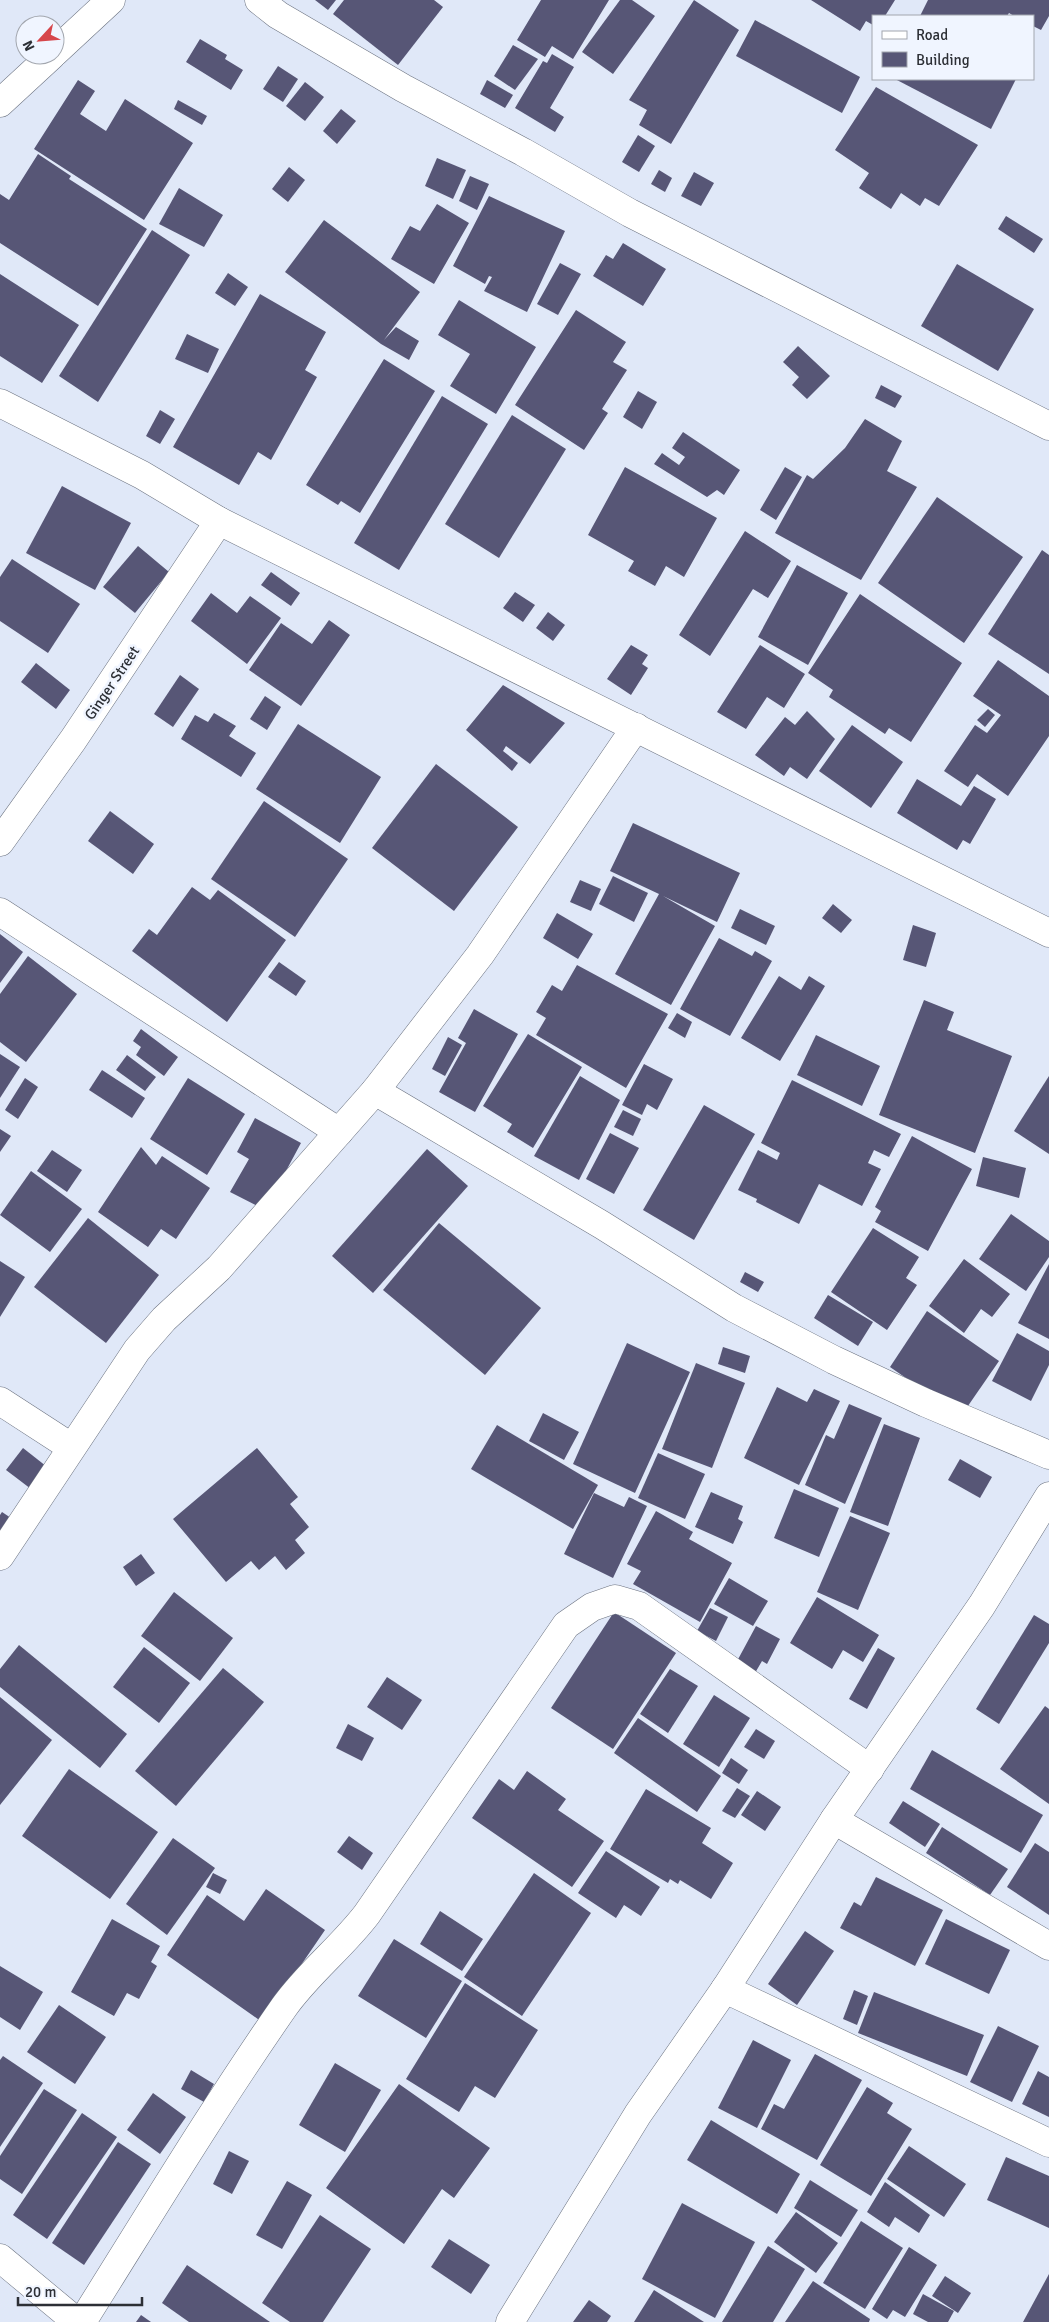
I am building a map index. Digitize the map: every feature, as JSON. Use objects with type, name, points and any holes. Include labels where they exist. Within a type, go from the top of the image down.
[{"type":"street","points":[[65,43],[111,0]]},
{"type":"street","points":[[259,0],[278,15],[396,84],[523,152],[630,213],[1049,426]]},
{"type":"street","points":[[0,103],[41,65]]},
{"type":"street","points":[[0,403],[142,475],[219,521],[1049,933]]},
{"type":"street","name":"Ginger Street","points":[[0,842],[73,740],[219,521]]},
{"type":"street","points":[[0,1556],[25,1521],[71,1447],[148,1337],[164,1319],[219,1268],[375,1091],[480,955],[636,727]]},
{"type":"street","points":[[0,912],[339,1132]]},
{"type":"street","points":[[375,1091],[602,1225],[734,1308],[834,1360],[926,1403],[1049,1455]]},
{"type":"street","points":[[0,1400],[71,1447]]},
{"type":"street","points":[[510,2322],[638,2114],[725,1989],[834,1820],[982,1605],[1049,1496]]},
{"type":"street","points":[[82,2322],[201,2133],[286,2005],[348,1938],[367,1914],[566,1625],[592,1607],[615,1599],[640,1606],[870,1770]]},
{"type":"street","points":[[834,1820],[1049,1946]]},
{"type":"street","points":[[725,1989],[1049,2144]]},
{"type":"street","points":[[0,2258],[77,2322]]},
{"type":"building","points":[[315,0],[336,0],[328,10]]},
{"type":"building","points":[[344,0],[434,0],[443,7],[398,65],[333,14]]},
{"type":"building","points":[[541,0],[609,0],[573,59],[552,46],[545,57],[517,40]]},
{"type":"building","points":[[620,0],[632,0],[655,16],[613,74],[582,52]]},
{"type":"building","points":[[694,0],[739,30],[671,144],[639,125],[647,110],[629,100]]},
{"type":"building","points":[[811,0],[895,0],[886,15],[872,15],[872,24],[866,21],[860,31]]},
{"type":"building","points":[[928,0],[1049,0],[1049,16],[1041,30],[1034,26],[1034,15],[1012,15],[1009,13],[1008,15],[920,15]]},
{"type":"building","points":[[755,20],[860,77],[842,113],[736,56]]},
{"type":"building","points":[[200,39],[227,55],[225,59],[243,70],[231,90],[186,62]]},
{"type":"building","points":[[513,45],[538,59],[515,90],[494,76]]},
{"type":"building","points":[[552,54],[574,67],[550,108],[564,117],[555,132],[515,108],[543,61],[547,63]]},
{"type":"building","points":[[278,66],[298,79],[283,102],[263,89]]},
{"type":"building","points":[[78,80],[95,91],[80,114],[106,131],[125,99],[193,143],[144,220],[34,149]]},
{"type":"building","points":[[487,80],[513,95],[505,108],[480,94]]},
{"type":"building","points":[[897,80],[1016,80],[991,129]]},
{"type":"building","points":[[305,82],[324,97],[305,121],[286,106]]},
{"type":"building","points":[[876,87],[978,145],[939,206],[925,198],[920,206],[901,193],[891,209],[859,188],[869,173],[835,150]]},
{"type":"building","points":[[178,100],[207,116],[202,125],[174,109]]},
{"type":"building","points":[[341,109],[356,121],[337,144],[323,131]]},
{"type":"building","points":[[638,135],[655,146],[639,172],[622,162]]},
{"type":"building","points":[[38,154],[71,176],[69,179],[147,229],[98,306],[0,243],[0,194],[9,200]]},
{"type":"building","points":[[437,158],[466,170],[453,199],[425,186]]},
{"type":"building","points":[[289,167],[305,180],[288,202],[272,189]]},
{"type":"building","points":[[659,170],[672,178],[665,192],[651,184]]},
{"type":"building","points":[[694,172],[714,183],[701,206],[681,196]]},
{"type":"building","points":[[470,176],[489,184],[477,210],[459,201]]},
{"type":"building","points":[[179,188],[223,215],[204,247],[159,224]]},
{"type":"building","points":[[489,196],[565,231],[527,312],[484,291],[492,277],[489,276],[485,284],[453,266]]},
{"type":"building","points":[[437,204],[469,223],[434,284],[391,259],[410,226],[420,231]]},
{"type":"building","points":[[1006,216],[1043,239],[1034,253],[998,229]]},
{"type":"building","points":[[324,220],[420,292],[384,340],[396,327],[419,341],[409,360],[381,344],[285,272]]},
{"type":"building","points":[[152,230],[190,255],[98,402],[59,376]]},
{"type":"building","points":[[623,243],[666,269],[643,306],[593,276],[606,255],[613,259]]},
{"type":"building","points":[[560,263],[581,274],[558,315],[537,304]]},
{"type":"building","points":[[957,264],[1034,309],[998,371],[921,326]]},
{"type":"building","points":[[228,273],[248,287],[235,306],[215,293]]},
{"type":"building","points":[[0,274],[79,325],[42,383],[0,356]]},
{"type":"building","points":[[260,294],[326,332],[305,370],[317,377],[271,460],[258,452],[239,485],[173,447]]},
{"type":"building","points":[[459,300],[536,347],[496,414],[450,386],[470,354],[438,335]]},
{"type":"building","points":[[576,310],[626,342],[613,362],[627,370],[602,409],[608,413],[584,450],[515,405]]},
{"type":"building","points":[[187,334],[219,349],[208,373],[175,359]]},
{"type":"building","points":[[798,346],[830,376],[807,399],[792,385],[799,377],[783,362]]},
{"type":"building","points":[[384,359],[435,391],[360,513],[341,501],[338,505],[306,485]]},
{"type":"building","points":[[881,385],[902,396],[895,408],[875,398]]},
{"type":"building","points":[[638,391],[657,402],[642,429],[623,417]]},
{"type":"building","points":[[442,396],[488,424],[399,570],[354,543]]},
{"type":"building","points":[[160,410],[175,419],[160,444],[146,436]]},
{"type":"building","points":[[512,415],[566,449],[499,558],[445,524]]},
{"type":"building","points":[[865,419],[902,441],[887,471],[917,487],[861,580],[775,533],[807,475],[813,479],[845,448]]},
{"type":"building","points":[[683,432],[740,470],[724,495],[717,490],[707,497],[654,464],[662,453],[679,465],[685,457],[672,448]]},
{"type":"building","points":[[625,467],[717,518],[684,577],[666,566],[655,586],[628,571],[634,561],[588,535]]},
{"type":"building","points":[[785,467],[802,477],[776,520],[760,510]]},
{"type":"building","points":[[62,486],[131,523],[95,590],[26,553]]},
{"type":"building","points":[[937,497],[1023,557],[964,643],[878,583]]},
{"type":"building","points":[[745,531],[791,561],[768,598],[753,589],[710,656],[679,635]]},
{"type":"building","points":[[138,546],[169,572],[135,613],[103,587]]},
{"type":"building","points":[[1042,550],[1049,555],[1049,674],[988,634]]},
{"type":"building","points":[[12,559],[80,604],[48,653],[0,621],[0,577]]},
{"type":"building","points":[[797,565],[848,593],[808,665],[758,637]]},
{"type":"building","points":[[271,572],[300,593],[291,606],[261,585]]},
{"type":"building","points":[[515,592],[535,605],[523,622],[503,608]]},
{"type":"building","points":[[211,593],[237,613],[250,596],[281,618],[247,664],[191,621]]},
{"type":"building","points":[[860,594],[962,663],[911,742],[889,728],[885,734],[829,697],[833,690],[808,673]]},
{"type":"building","points":[[548,612],[565,625],[553,641],[536,628]]},
{"type":"building","points":[[329,620],[350,635],[301,706],[249,670],[281,623],[312,644]]},
{"type":"building","points":[[631,645],[648,655],[642,664],[648,668],[631,695],[607,679]]},
{"type":"building","points":[[760,645],[805,674],[784,708],[767,697],[746,729],[717,712]]},
{"type":"building","points":[[998,660],[1049,696],[1049,736],[1008,796],[977,774],[968,787],[944,771],[975,725],[987,733],[1001,715],[973,696]]},
{"type":"building","points":[[36,663],[70,690],[56,709],[21,682]]},
{"type":"building","points":[[180,675],[199,689],[173,727],[154,714]]},
{"type":"building","points":[[503,685],[565,723],[530,764],[506,746],[503,751],[518,763],[512,771],[466,730]]},
{"type":"building","points":[[265,696],[281,707],[267,730],[250,719]]},
{"type":"building","points":[[988,709],[995,715],[985,727],[977,720]]},
{"type":"building","points":[[807,711],[835,739],[807,779],[790,767],[784,776],[755,755],[785,717],[795,725]]},
{"type":"building","points":[[214,713],[236,726],[229,736],[256,753],[241,777],[181,739],[195,715],[208,722]]},
{"type":"building","points":[[298,724],[381,777],[340,843],[256,789]]},
{"type":"building","points":[[852,725],[903,762],[871,808],[819,771]]},
{"type":"building","points":[[436,764],[518,827],[454,911],[372,848]]},
{"type":"building","points":[[917,779],[961,806],[974,786],[996,799],[970,844],[963,840],[957,850],[897,813]]},
{"type":"building","points":[[264,801],[348,859],[295,937],[211,879]]},
{"type":"building","points":[[110,811],[154,844],[133,874],[88,841]]},
{"type":"building","points":[[633,823],[740,873],[717,922],[663,896],[715,926],[671,1005],[615,974],[659,894],[610,871]]},
{"type":"building","points":[[613,876],[648,893],[634,922],[599,904]]},
{"type":"building","points":[[580,880],[601,889],[591,911],[570,902]]},
{"type":"building","points":[[192,887],[210,900],[218,890],[286,940],[227,1022],[132,951],[149,929],[157,935]]},
{"type":"building","points":[[833,904],[852,920],[841,933],[822,918]]},
{"type":"building","points":[[740,909],[775,926],[766,945],[731,928]]},
{"type":"building","points":[[557,913],[593,934],[578,959],[543,938]]},
{"type":"building","points":[[913,925],[936,933],[926,967],[903,960]]},
{"type":"building","points":[[0,934],[23,952],[0,983]]},
{"type":"building","points":[[719,938],[752,956],[755,951],[772,961],[730,1036],[680,1009]]},
{"type":"building","points":[[28,956],[77,994],[26,1062],[0,1042],[0,994]]},
{"type":"building","points":[[279,962],[306,981],[296,996],[268,977]]},
{"type":"building","points":[[577,965],[668,1014],[626,1088],[536,1035],[546,1018],[536,1012],[552,985],[562,991]]},
{"type":"building","points":[[779,976],[801,990],[809,976],[825,986],[780,1061],[741,1038]]},
{"type":"building","points":[[924,1000],[954,1012],[947,1030],[1012,1056],[975,1153],[879,1115]]},
{"type":"building","points":[[474,1009],[518,1034],[475,1112],[439,1092],[466,1043],[458,1038]]},
{"type":"building","points":[[677,1013],[692,1022],[685,1038],[668,1028]]},
{"type":"building","points":[[141,1029],[178,1057],[164,1076],[136,1055],[141,1047],[133,1041]]},
{"type":"building","points":[[528,1034],[582,1067],[533,1148],[507,1132],[512,1124],[483,1106]]},
{"type":"building","points":[[816,1035],[880,1066],[862,1106],[797,1075]]},
{"type":"building","points":[[448,1037],[462,1045],[445,1076],[432,1069]]},
{"type":"building","points":[[0,1054],[20,1067],[0,1098]]},
{"type":"building","points":[[127,1055],[156,1077],[145,1091],[116,1070]]},
{"type":"building","points":[[644,1064],[673,1079],[657,1110],[647,1104],[642,1115],[622,1105]]},
{"type":"building","points":[[102,1070],[145,1098],[132,1118],[89,1090]]},
{"type":"building","points":[[580,1076],[620,1100],[579,1180],[534,1156]]},
{"type":"building","points":[[1049,1076],[1049,1154],[1014,1131]]},
{"type":"building","points":[[25,1078],[38,1087],[18,1119],[5,1110]]},
{"type":"building","points":[[188,1078],[245,1114],[207,1175],[150,1139]]},
{"type":"building","points":[[792,1080],[901,1134],[889,1157],[874,1150],[868,1163],[881,1169],[862,1206],[819,1184],[799,1224],[756,1202],[757,1199],[738,1190],[758,1150],[777,1160],[780,1153],[761,1143]]},
{"type":"building","points":[[704,1105],[755,1134],[694,1240],[643,1210]]},
{"type":"building","points":[[623,1110],[641,1119],[633,1136],[614,1127]]},
{"type":"building","points":[[255,1118],[301,1143],[265,1210],[230,1192],[249,1159],[237,1152]]},
{"type":"building","points":[[0,1129],[11,1136],[0,1152]]},
{"type":"building","points":[[610,1133],[639,1148],[614,1194],[586,1179]]},
{"type":"building","points":[[912,1136],[972,1169],[928,1251],[875,1222],[881,1211],[875,1207]]},
{"type":"building","points":[[141,1147],[156,1165],[162,1156],[210,1188],[176,1239],[161,1229],[148,1247],[98,1212]]},
{"type":"building","points":[[427,1149],[468,1186],[373,1293],[332,1256]]},
{"type":"building","points":[[52,1150],[82,1170],[67,1192],[37,1171]]},
{"type":"building","points":[[983,1157],[1026,1168],[1019,1198],[976,1186]]},
{"type":"building","points":[[31,1171],[82,1209],[50,1252],[0,1215]]},
{"type":"building","points":[[1011,1214],[1049,1241],[1049,1257],[1026,1291],[979,1259]]},
{"type":"building","points":[[88,1218],[159,1275],[106,1343],[34,1287]]},
{"type":"building","points":[[439,1223],[541,1308],[485,1375],[383,1290]]},
{"type":"building","points":[[873,1228],[919,1257],[906,1278],[917,1285],[887,1330],[831,1292]]},
{"type":"building","points":[[964,1259],[1010,1294],[992,1317],[981,1309],[964,1333],[929,1306]]},
{"type":"building","points":[[0,1261],[25,1277],[0,1317]]},
{"type":"building","points":[[1049,1264],[1049,1339],[1018,1323]]},
{"type":"building","points":[[745,1272],[764,1282],[758,1292],[740,1282]]},
{"type":"building","points":[[828,1295],[873,1322],[858,1346],[814,1318]]},
{"type":"building","points":[[927,1311],[999,1361],[961,1416],[890,1367]]},
{"type":"building","points":[[1017,1333],[1049,1351],[1049,1365],[1031,1401],[992,1381]]},
{"type":"building","points":[[627,1343],[690,1372],[635,1493],[573,1464]]},
{"type":"building","points":[[723,1347],[750,1356],[745,1373],[718,1364]]},
{"type":"building","points":[[696,1363],[745,1383],[712,1468],[662,1449]]},
{"type":"building","points":[[777,1387],[807,1402],[814,1389],[840,1401],[799,1485],[744,1458]]},
{"type":"building","points":[[849,1404],[882,1418],[845,1504],[805,1485],[826,1435],[834,1439]]},
{"type":"building","points":[[543,1413],[579,1432],[564,1460],[529,1441]]},
{"type":"building","points":[[884,1424],[920,1438],[888,1526],[850,1512]]},
{"type":"building","points":[[497,1425],[598,1485],[573,1529],[471,1469]]},
{"type":"building","points":[[23,1448],[51,1470],[35,1492],[6,1470]]},
{"type":"building","points":[[257,1448],[298,1497],[290,1504],[309,1527],[295,1540],[305,1553],[286,1570],[275,1556],[259,1570],[251,1561],[226,1582],[173,1519]]},
{"type":"building","points":[[658,1453],[705,1474],[685,1519],[638,1498]]},
{"type":"building","points":[[960,1459],[992,1477],[980,1498],[948,1480]]},
{"type":"building","points":[[794,1489],[839,1508],[819,1557],[774,1538]]},
{"type":"building","points":[[711,1492],[743,1506],[738,1519],[743,1522],[733,1544],[695,1527]]},
{"type":"building","points":[[594,1493],[624,1507],[629,1497],[647,1506],[613,1578],[564,1554]]},
{"type":"building","points":[[656,1511],[693,1532],[689,1539],[732,1563],[700,1622],[633,1584],[641,1571],[627,1564]]},
{"type":"building","points":[[2,1512],[11,1518],[0,1534],[0,1515]]},
{"type":"building","points":[[850,1516],[890,1533],[858,1610],[817,1592]]},
{"type":"building","points":[[141,1554],[155,1573],[136,1586],[123,1567]]},
{"type":"building","points":[[729,1578],[768,1601],[753,1626],[714,1604]]},
{"type":"building","points":[[174,1592],[233,1638],[200,1681],[141,1636]]},
{"type":"building","points":[[817,1597],[879,1635],[863,1662],[843,1650],[832,1669],[790,1643]]},
{"type":"building","points":[[710,1608],[728,1617],[716,1641],[697,1631]]},
{"type":"building","points":[[614,1612],[676,1653],[613,1749],[551,1708]]},
{"type":"building","points":[[1034,1615],[1049,1624],[1049,1643],[999,1724],[976,1709]]},
{"type":"building","points":[[756,1626],[780,1639],[767,1664],[762,1661],[755,1673],[736,1663]]},
{"type":"building","points":[[19,1645],[127,1734],[100,1768],[0,1687],[0,1669]]},
{"type":"building","points":[[144,1647],[190,1683],[159,1723],[113,1687]]},
{"type":"building","points":[[878,1648],[895,1658],[867,1709],[849,1699]]},
{"type":"building","points":[[223,1668],[264,1702],[176,1806],[135,1771]]},
{"type":"building","points":[[670,1669],[698,1686],[668,1733],[640,1714]]},
{"type":"building","points":[[387,1677],[422,1700],[402,1730],[367,1707]]},
{"type":"building","points":[[714,1695],[750,1718],[719,1767],[683,1744]]},
{"type":"building","points":[[0,1697],[52,1740],[0,1805]]},
{"type":"building","points":[[1045,1706],[1049,1709],[1049,1804],[1000,1769]]},
{"type":"building","points":[[638,1718],[721,1776],[697,1812],[614,1753]]},
{"type":"building","points":[[348,1724],[374,1738],[362,1761],[336,1748]]},
{"type":"building","points":[[756,1729],[775,1741],[764,1759],[744,1747]]},
{"type":"building","points":[[932,1750],[1043,1815],[1021,1853],[910,1789]]},
{"type":"building","points":[[731,1758],[748,1770],[739,1784],[722,1773]]},
{"type":"building","points":[[69,1769],[158,1832],[110,1899],[22,1836]]},
{"type":"building","points":[[527,1771],[566,1799],[558,1810],[604,1841],[572,1887],[472,1818],[499,1779],[514,1790]]},
{"type":"building","points":[[737,1788],[750,1796],[735,1818],[722,1811]]},
{"type":"building","points":[[646,1789],[711,1828],[702,1843],[733,1863],[711,1899],[680,1880],[678,1884],[670,1879],[668,1883],[610,1849]]},
{"type":"building","points":[[757,1791],[781,1807],[765,1831],[741,1815]]},
{"type":"building","points":[[903,1801],[940,1824],[925,1847],[889,1823]]},
{"type":"building","points":[[942,1827],[1008,1869],[990,1895],[926,1853]]},
{"type":"building","points":[[349,1836],[373,1853],[362,1870],[337,1852]]},
{"type":"building","points":[[173,1838],[215,1868],[167,1935],[126,1904]]},
{"type":"building","points":[[1035,1843],[1049,1852],[1049,1915],[1007,1887]]},
{"type":"building","points":[[606,1851],[660,1887],[641,1916],[624,1905],[616,1918],[578,1893]]},
{"type":"building","points":[[213,1873],[227,1880],[220,1894],[206,1887]]},
{"type":"building","points":[[534,1873],[591,1913],[522,2016],[464,1977]]},
{"type":"building","points":[[876,1877],[943,1910],[915,1966],[840,1928],[854,1902],[861,1906]]},
{"type":"building","points":[[266,1889],[325,1930],[262,2022],[167,1955],[207,1895],[244,1921]]},
{"type":"building","points":[[440,1911],[483,1939],[462,1971],[420,1944]]},
{"type":"building","points":[[112,1919],[160,1946],[151,1962],[157,1966],[139,1999],[127,1993],[114,2016],[71,1992]]},
{"type":"building","points":[[946,1919],[1010,1950],[989,1994],[925,1964]]},
{"type":"building","points":[[805,1931],[834,1951],[797,2005],[768,1984]]},
{"type":"building","points":[[394,1939],[462,1981],[426,2038],[358,1996]]},
{"type":"building","points":[[0,1966],[43,1992],[20,2030],[0,2017]]},
{"type":"building","points":[[465,1983],[538,2030],[495,2098],[475,2086],[459,2112],[406,2079]]},
{"type":"building","points":[[854,1990],[868,1996],[857,2025],[843,2019]]},
{"type":"building","points":[[874,1992],[984,2035],[967,2076],[858,2033]]},
{"type":"building","points":[[59,2005],[106,2037],[75,2084],[27,2052]]},
{"type":"building","points":[[998,2026],[1039,2046],[1012,2102],[970,2082]]},
{"type":"building","points":[[753,2040],[791,2060],[757,2128],[718,2108]]},
{"type":"building","points":[[815,2054],[862,2080],[817,2160],[761,2129],[774,2104],[784,2109]]},
{"type":"building","points":[[3,2056],[43,2083],[0,2147],[0,2060]]},
{"type":"building","points":[[335,2063],[381,2090],[345,2152],[299,2125]]},
{"type":"building","points":[[191,2070],[214,2084],[204,2102],[181,2089]]},
{"type":"building","points":[[1038,2071],[1049,2077],[1049,2117],[1022,2104]]},
{"type":"building","points":[[399,2084],[490,2148],[454,2198],[442,2189],[404,2244],[326,2188]]},
{"type":"building","points":[[867,2087],[893,2103],[887,2113],[912,2129],[871,2196],[820,2165]]},
{"type":"building","points":[[44,2089],[77,2110],[22,2194],[0,2179],[0,2156]]},
{"type":"building","points":[[153,2093],[186,2117],[160,2154],[127,2130]]},
{"type":"building","points":[[82,2113],[117,2137],[47,2239],[13,2215]]},
{"type":"building","points":[[711,2120],[800,2174],[777,2214],[687,2160]]},
{"type":"building","points":[[118,2142],[151,2164],[84,2265],[52,2243]]},
{"type":"building","points":[[909,2146],[966,2184],[944,2217],[887,2179]]},
{"type":"building","points":[[229,2151],[249,2161],[232,2194],[213,2184]]},
{"type":"building","points":[[1006,2157],[1049,2176],[1049,2228],[987,2200]]},
{"type":"building","points":[[810,2180],[858,2210],[841,2237],[794,2208]]},
{"type":"building","points":[[287,2181],[312,2195],[282,2249],[256,2235]]},
{"type":"building","points":[[885,2182],[930,2215],[919,2233],[895,2217],[889,2227],[867,2212]]},
{"type":"building","points":[[682,2203],[755,2242],[715,2318],[642,2279]]},
{"type":"building","points":[[796,2212],[838,2243],[816,2273],[774,2242]]},
{"type":"building","points":[[320,2215],[371,2249],[323,2322],[290,2322],[262,2303]]},
{"type":"building","points":[[861,2221],[903,2248],[865,2309],[823,2283]]},
{"type":"building","points":[[449,2239],[490,2265],[471,2294],[431,2267]]},
{"type":"building","points":[[768,2246],[805,2269],[773,2322],[722,2322]]},
{"type":"building","points":[[909,2247],[937,2265],[905,2317],[893,2310],[887,2319],[872,2309]]},
{"type":"building","points":[[187,2265],[270,2322],[189,2322],[162,2303]]},
{"type":"building","points":[[1049,2274],[1049,2322],[1023,2322]]},
{"type":"building","points":[[945,2276],[971,2293],[958,2313],[932,2296]]},
{"type":"building","points":[[813,2281],[870,2319],[869,2322],[785,2322]]},
{"type":"building","points":[[654,2290],[704,2322],[634,2322]]},
{"type":"building","points":[[923,2294],[954,2311],[948,2322],[928,2322],[913,2314]]},
{"type":"building","points":[[589,2300],[611,2316],[607,2322],[573,2322]]},
{"type":"building","points":[[141,2315],[151,2322],[136,2322]]}]
